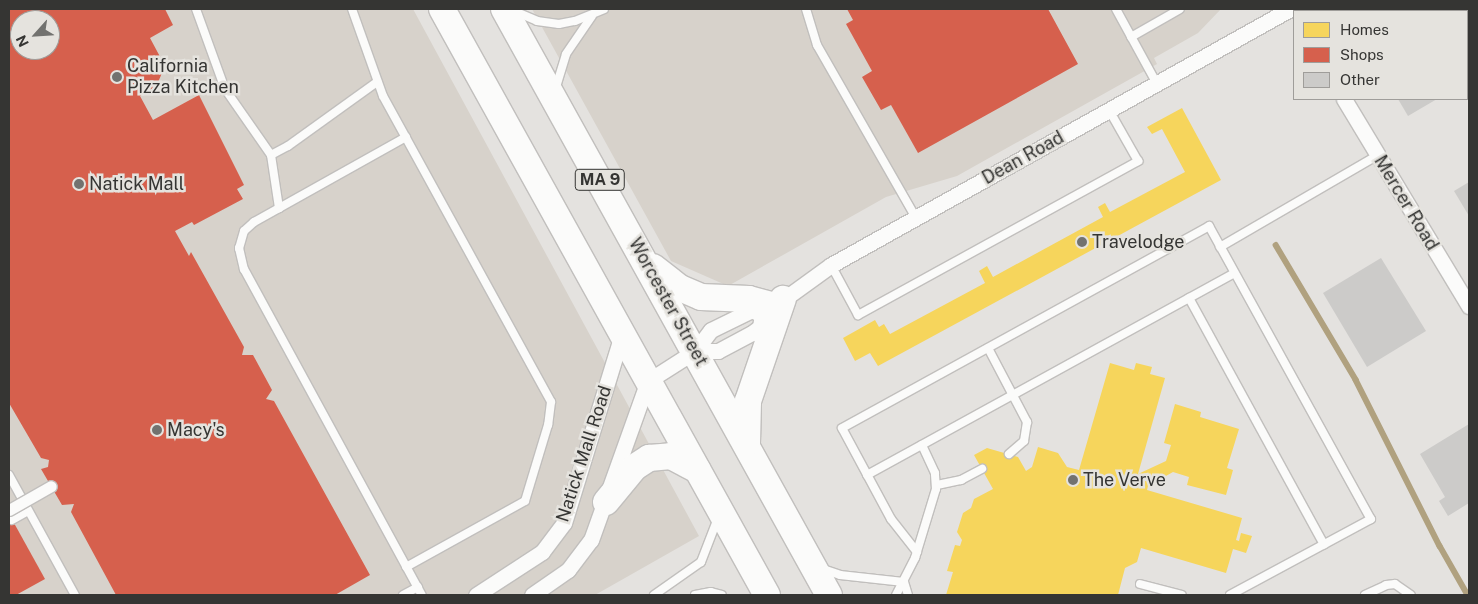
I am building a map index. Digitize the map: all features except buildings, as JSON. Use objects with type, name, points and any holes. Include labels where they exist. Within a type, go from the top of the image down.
[{"type":"highway","name":"MA 9","points":[[442,9],[767,595]]},
{"type":"highway","name":"Worcester Street","points":[[506,9],[830,595]]},
{"type":"highway","points":[[641,253],[667,279],[693,294],[714,299],[761,301],[773,307],[748,401],[746,428],[748,448]]},
{"type":"highway","points":[[606,502],[635,467],[649,458],[671,456],[697,470]]},
{"type":"street","name":"Dean Road","points":[[695,351],[718,351],[737,341],[760,327],[773,307],[831,265],[1291,9]]},
{"type":"street","name":"Mercer Road","points":[[1345,100],[1469,306]]},
{"type":"street","points":[[648,381],[695,351],[711,330],[752,310],[773,307]]},
{"type":"street","name":"Natick Mall Road","points":[[476,595],[542,552],[564,523],[622,334]]},
{"type":"street","name":"Natick Mall Road","points":[[532,595],[559,577],[580,556],[591,540],[648,381]]},
{"type":"street","points":[[10,515],[51,486]]},
{"type":"lane","points":[[196,9],[225,89],[271,155],[279,208]]},
{"type":"lane","points":[[352,9],[364,36],[377,82],[551,406],[526,501],[406,567]]},
{"type":"lane","points":[[506,9],[552,24],[604,9]]},
{"type":"lane","points":[[806,9],[817,45],[916,218]]},
{"type":"lane","points":[[1116,9],[1156,84]]},
{"type":"lane","points":[[1131,37],[1180,9]]},
{"type":"lane","points":[[555,98],[561,64],[592,12]]},
{"type":"lane","points":[[271,155],[288,146],[377,82]]},
{"type":"lane","points":[[831,265],[858,316],[1138,161],[1110,110]]},
{"type":"lane","points":[[406,137],[279,208],[244,231],[239,243],[242,264],[422,595]]},
{"type":"lane","points":[[1220,247],[1378,156]]},
{"type":"lane","points":[[917,552],[897,528],[842,428],[1209,226],[1371,519],[1230,595]]},
{"type":"lane","points":[[867,475],[1234,273]]},
{"type":"lane","points":[[1189,298],[1324,545]]},
{"type":"lane","points":[[988,348],[1025,417],[1027,430],[1022,444],[1009,454]]},
{"type":"lane","points":[[896,595],[917,552],[937,485],[936,473],[922,445]]},
{"type":"lane","points":[[937,485],[961,480],[982,469]]},
{"type":"lane","points":[[9,476],[13,491],[28,511],[74,593],[65,595]]},
{"type":"lane","points":[[10,515],[28,511]]},
{"type":"lane","points":[[654,595],[701,562],[720,511]]},
{"type":"lane","points":[[811,562],[840,575],[904,582]]},
{"type":"lane","points":[[904,582],[908,595]]},
{"type":"lane","points":[[1140,584],[1182,595]]},
{"type":"lane","points":[[1365,595],[1386,585],[1394,584],[1411,595]]},
{"type":"lane","points":[[403,595],[418,587]]},
{"type":"lane","points":[[695,595],[711,592],[722,595]]},
{"type":"shaded area","name":"Natick Mall","points":[[9,9],[413,9],[699,536],[595,595],[9,595]]},
{"type":"shaded area","points":[[532,9],[1221,9],[1198,33],[1154,58],[1157,64],[957,176],[886,197],[728,286],[671,261]]},
{"type":"waterway","points":[[1276,245],[1356,380],[1440,546],[1468,595]]},
{"type":"place","name":"California Pizza Kitchen","points":[[117,77]]},
{"type":"place","name":"Natick Mall","points":[[79,184]]},
{"type":"place","name":"Travelodge","points":[[1082,242]]},
{"type":"place","name":"Macy's","points":[[157,430]]},
{"type":"place","name":"The Verve","points":[[1073,480]]}]
